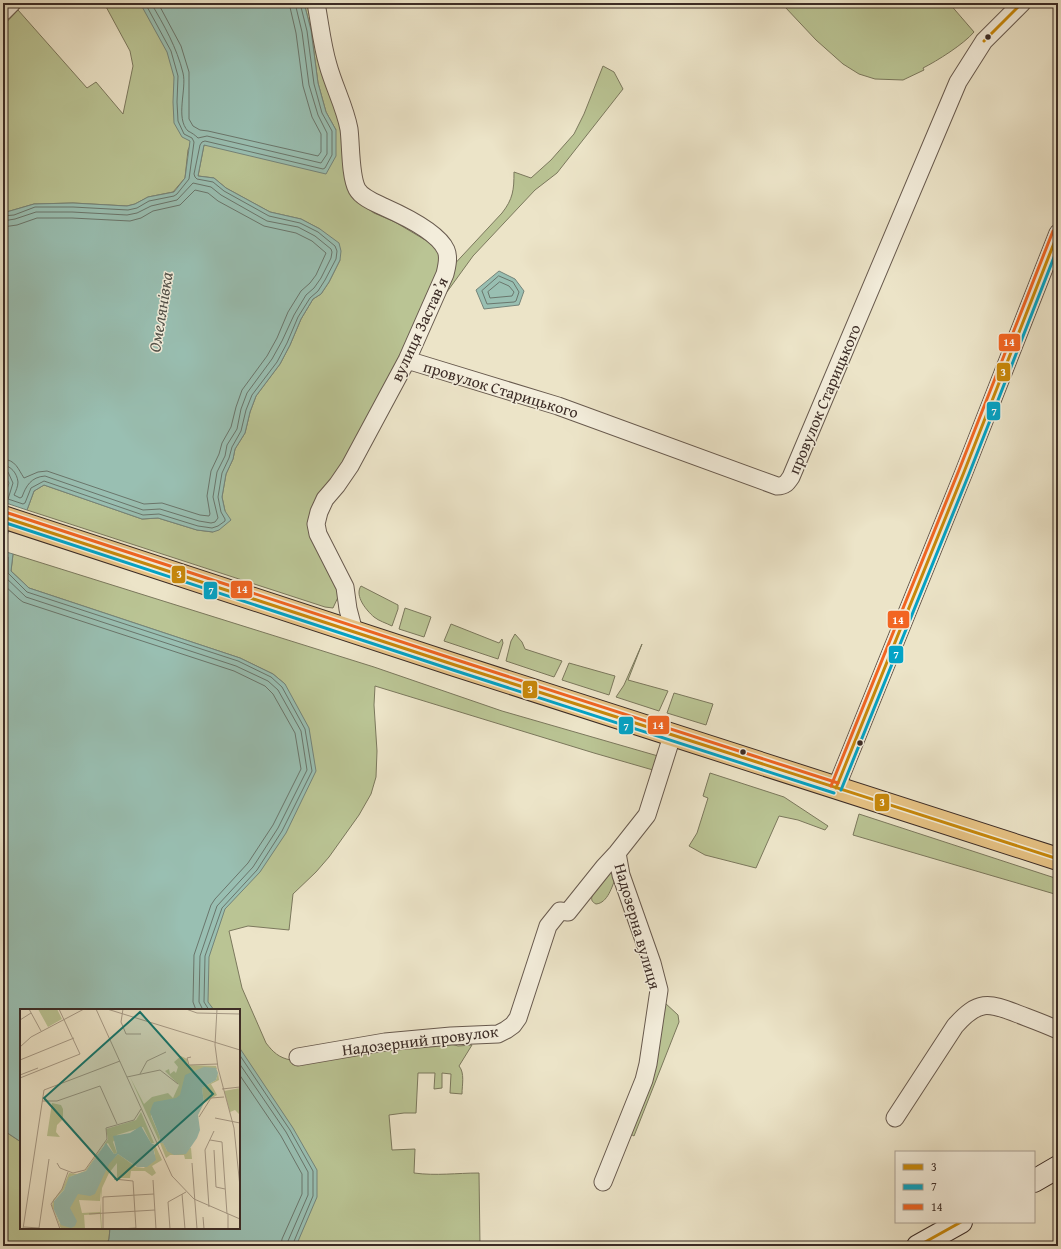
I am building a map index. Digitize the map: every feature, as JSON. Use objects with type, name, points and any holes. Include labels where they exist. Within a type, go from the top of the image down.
[{"type":"main road","points":[[3,517],[672,736],[1058,860]]},
{"type":"street","points":[[3,12],[12,3]]},
{"type":"street","name":"вулиця Заставʼя","points":[[316,3],[328,65],[349,129],[352,169],[357,189],[366,197],[398,213],[437,238],[446,251],[447,259],[445,274],[407,360],[350,466],[325,499],[319,512],[316,524],[318,534],[345,587],[348,609],[354,632]]},
{"type":"street","name":"провулок Старицького","points":[[407,360],[558,406],[777,486],[783,486],[791,477],[958,82],[984,41],[1022,3]]},
{"type":"street","points":[[836,788],[964,472],[1058,233]]},
{"type":"street","name":"Надозерний провулок","points":[[298,1057],[385,1042],[451,1036],[498,1034],[512,1025],[518,1018],[548,926],[560,912],[568,912],[647,816],[672,736]]},
{"type":"street","name":"Надозерна вулиця","points":[[603,1182],[644,1080],[648,1064],[659,990],[652,963],[621,876],[618,853]]},
{"type":"street","points":[[895,1118],[956,1026],[964,1016],[973,1010],[981,1006],[991,1005],[1001,1007],[1058,1030]]},
{"type":"street","points":[[1035,1180],[1058,1167]]},
{"type":"street","points":[[918,1246],[958,1223]]},
{"type":"green space","points":[[104,3],[147,3],[164,28],[193,140],[188,150],[185,178],[173,192],[148,197],[135,204],[127,206],[73,203],[34,204],[3,213],[3,26],[18,10],[87,88],[96,82],[123,114],[133,66],[130,51]]},
{"type":"green space","points":[[304,3],[307,3],[321,67],[339,119],[354,197],[362,205],[374,213],[395,222],[427,241],[437,249],[442,261],[402,363],[314,512],[339,595],[333,608],[325,607],[27,510],[34,491],[44,485],[142,519],[158,518],[197,530],[213,532],[225,511],[222,497],[226,474],[233,459],[235,449],[245,433],[256,396],[280,364],[301,319],[313,299],[321,294],[329,282],[340,260],[320,229],[301,219],[270,212],[226,188],[214,178],[198,176],[204,145],[336,130],[326,112],[318,83],[311,30]]},
{"type":"green space","points":[[786,3],[949,3],[974,32],[964,42],[950,52],[923,68],[924,70],[903,80],[875,79],[859,74],[843,64],[816,40],[785,7]]},
{"type":"green space","points":[[603,66],[614,72],[623,89],[557,173],[535,190],[473,256],[444,296],[449,270],[502,213],[509,203],[513,189],[514,172],[531,178],[551,160],[574,134],[584,114]]},
{"type":"green space","points":[[13,554],[374,667],[502,711],[658,756],[653,770],[375,686],[374,705],[377,751],[376,777],[371,794],[359,815],[329,857],[293,894],[289,930],[248,926],[229,931],[242,988],[266,1043],[274,1052],[283,1058],[291,1060],[386,1046],[401,1049],[448,1043],[458,1046],[472,1045],[459,1066],[463,1076],[462,1094],[450,1093],[451,1074],[442,1073],[442,1088],[434,1089],[435,1073],[418,1073],[416,1113],[389,1115],[392,1150],[415,1149],[414,1173],[479,1173],[480,1246],[266,1246],[240,1100],[240,1009],[188,1009],[285,684],[273,674],[240,658],[29,588],[11,571]]},
{"type":"green space","points":[[361,586],[398,605],[392,626],[380,621],[365,607],[359,594]]},
{"type":"green space","points":[[405,608],[431,617],[424,637],[399,629]]},
{"type":"green space","points":[[451,624],[499,643],[502,639],[503,643],[498,659],[444,641]]},
{"type":"green space","points":[[515,634],[522,642],[525,649],[562,661],[554,677],[506,661],[511,641]]},
{"type":"green space","points":[[642,644],[628,680],[668,691],[659,711],[616,697],[624,685]]},
{"type":"green space","points":[[569,663],[615,676],[609,695],[562,680]]},
{"type":"green space","points":[[674,693],[713,704],[706,725],[667,713]]},
{"type":"green space","points":[[710,773],[784,797],[828,826],[825,830],[798,820],[779,816],[756,868],[705,855],[689,846],[697,833],[708,798],[703,796]]},
{"type":"green space","points":[[859,814],[1058,879],[1058,895],[853,835]]},
{"type":"green space","points":[[612,870],[616,877],[611,889],[604,901],[596,904],[592,901],[592,896],[608,872]]},
{"type":"green space","points":[[664,1002],[678,1015],[679,1022],[634,1136],[627,1132]]},
{"type":"green space","points":[[3,1130],[20,1141],[20,1229],[110,1229],[109,1239],[106,1246],[3,1246]]},
{"type":"water","points":[[140,3],[304,3],[311,30],[318,83],[326,112],[336,130],[336,156],[326,174],[204,145],[198,176],[214,178],[226,188],[270,212],[301,219],[320,229],[339,243],[341,251],[340,260],[329,282],[321,294],[313,299],[301,319],[280,364],[256,396],[245,433],[235,449],[233,459],[226,474],[222,497],[225,511],[231,520],[219,530],[213,532],[197,530],[158,518],[142,519],[44,485],[34,491],[27,510],[3,502],[9,483],[3,473],[3,213],[34,204],[73,203],[127,206],[135,204],[148,197],[174,192],[185,178],[190,141],[182,137],[174,123],[174,77],[167,52]]},
{"type":"water","points":[[499,271],[515,279],[524,291],[519,305],[484,309],[476,290]]},
{"type":"water","points":[[3,551],[13,554],[11,571],[29,588],[240,658],[273,674],[285,684],[309,728],[316,771],[286,833],[260,872],[225,909],[209,957],[208,1002],[213,1009],[20,1009],[20,1141],[3,1130]]},
{"type":"water","points":[[240,1048],[293,1128],[317,1170],[317,1197],[296,1246],[106,1246],[109,1239],[110,1229],[240,1229]]},
{"type":"waterway","name":"Омелянівка","points":[[3,541],[9,525]]},
{"type":"transit line","name":"3","points":[[984,41],[1022,3]]},
{"type":"transit line","name":"14","points":[[831,786],[959,470],[1053,231]]},
{"type":"transit line","name":"3","points":[[836,788],[964,472],[1058,233]]},
{"type":"transit line","name":"7","points":[[841,790],[969,474],[1058,247]]},
{"type":"transit line","name":"14","points":[[5,512],[838,783]]},
{"type":"transit line","name":"3","points":[[3,517],[455,665],[1058,859]]},
{"type":"transit line","name":"7","points":[[3,522],[834,793]]},
{"type":"transit line","name":"3","points":[[918,1246],[959,1223]]}]
